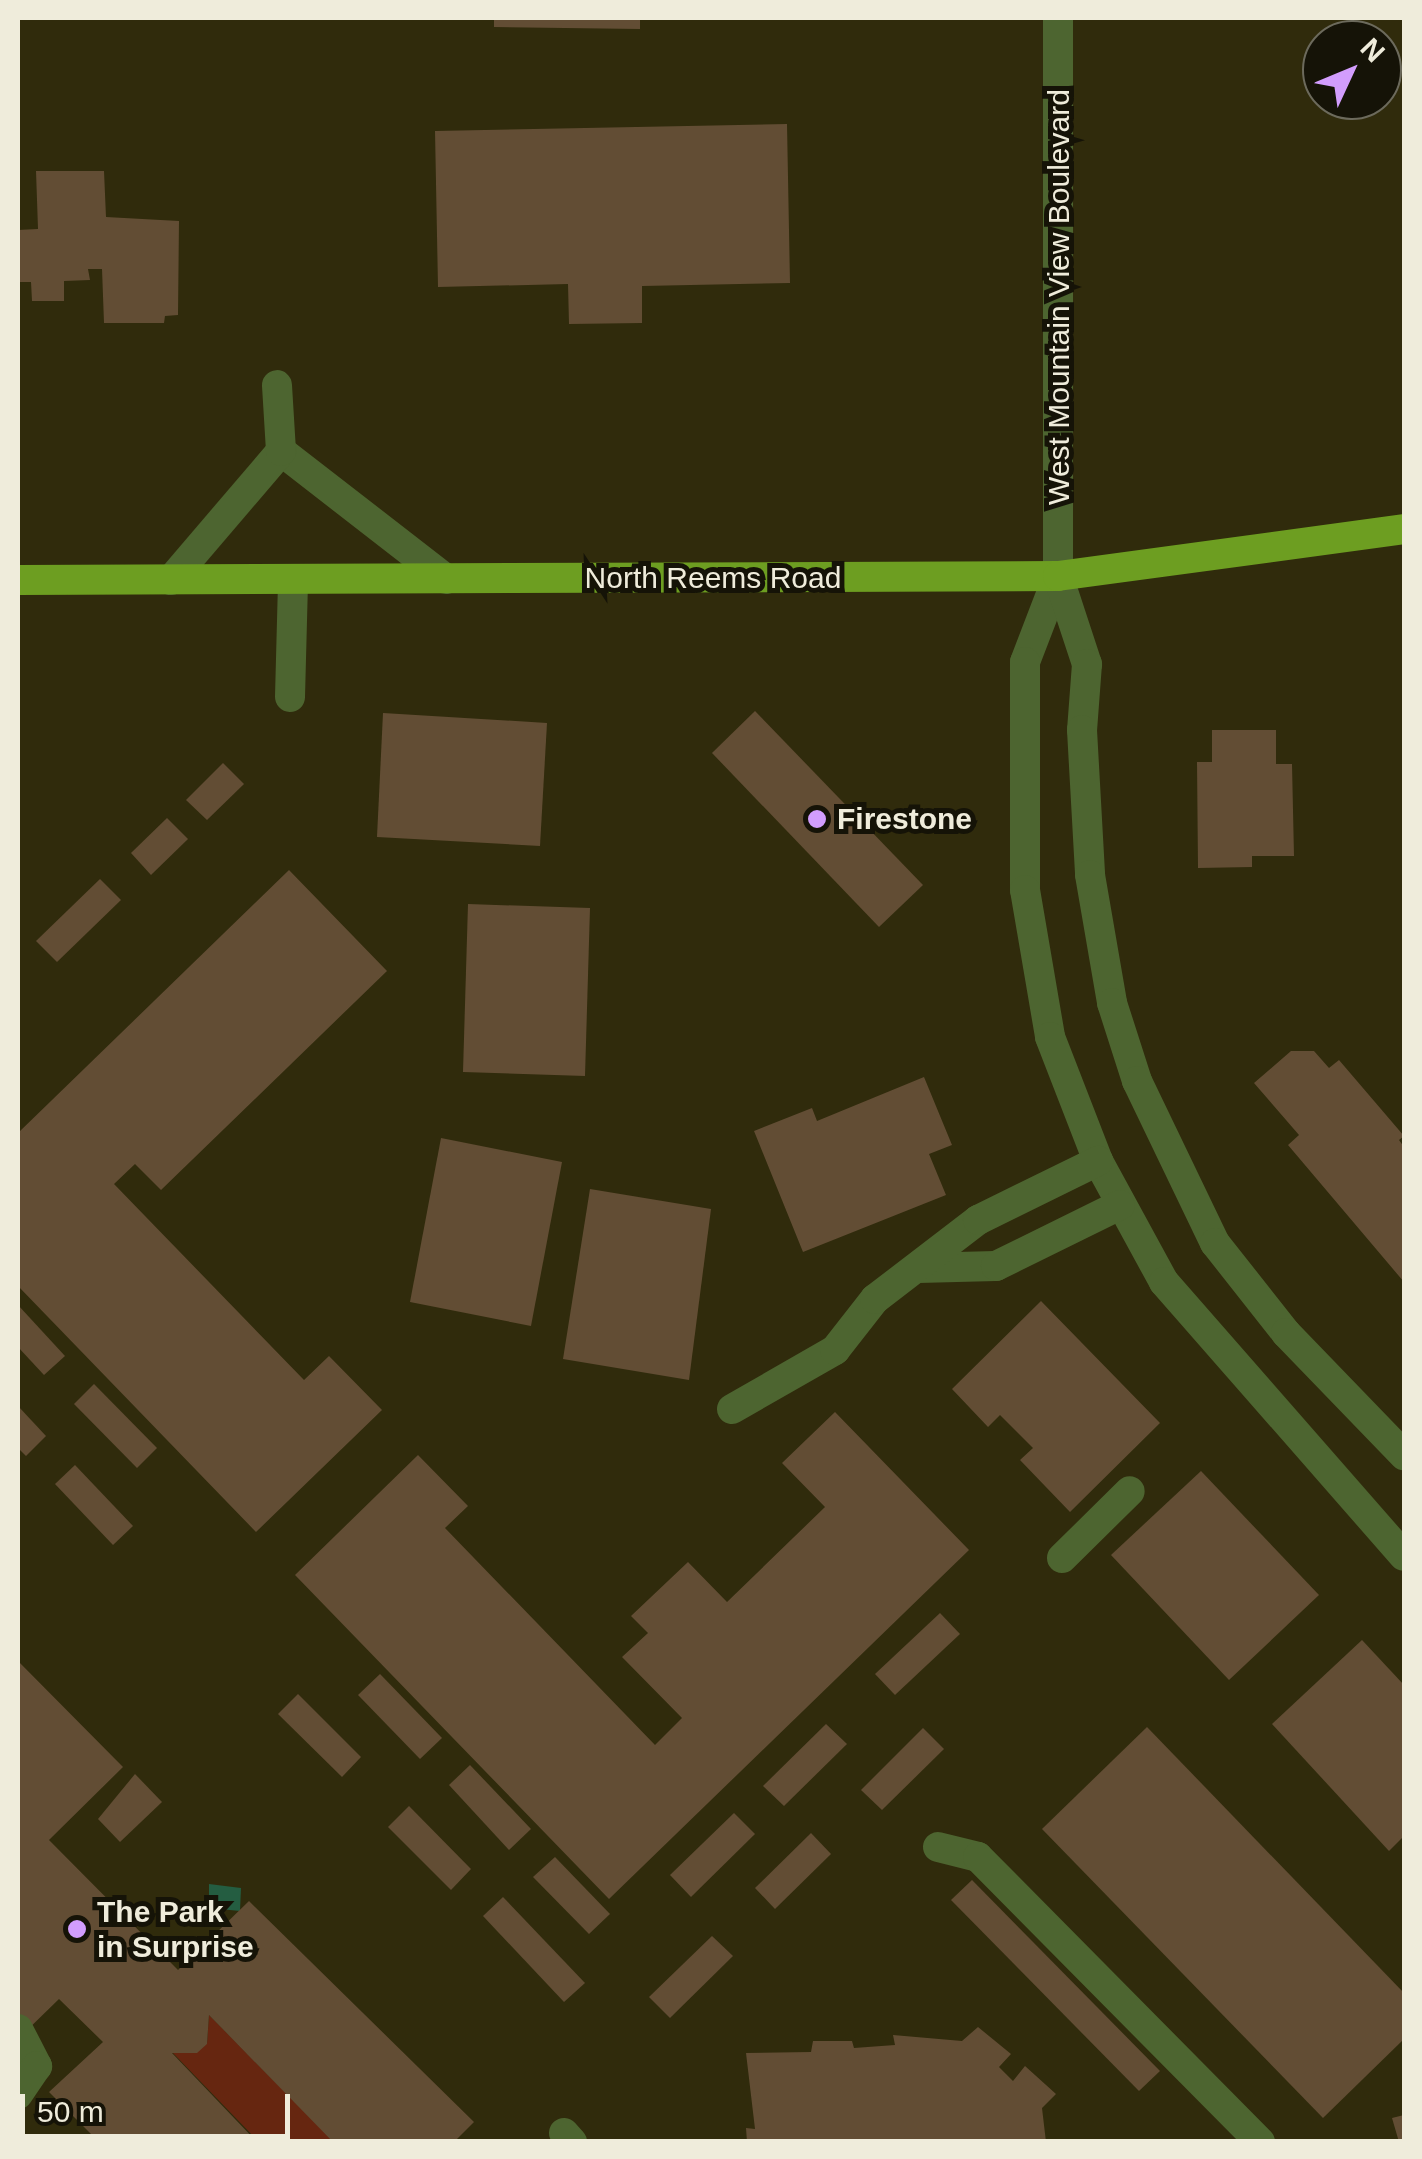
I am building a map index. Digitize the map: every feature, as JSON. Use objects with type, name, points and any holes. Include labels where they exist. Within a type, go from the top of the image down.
[{"type":"main road","name":"North Reems Road","points":[[18,580],[1058,576],[1404,529]]},
{"type":"street","name":"West Mountain View Boulevard","points":[[1058,18],[1058,576],[1087,664],[1082,730],[1090,875],[1112,1003],[1137,1080],[1215,1243],[1286,1333],[1404,1455]]},
{"type":"street","points":[[171,580],[281,451],[277,385]]},
{"type":"street","points":[[281,451],[446,580]]},
{"type":"street","name":"West Mountain View Boulevard","points":[[1058,576],[1025,662],[1025,890],[1050,1036],[1098,1161],[1120,1206],[1176,1297],[1404,1556]]},
{"type":"street","points":[[290,697],[293,581]]},
{"type":"street","points":[[732,1410],[835,1350],[875,1299],[978,1220],[1098,1161]]},
{"type":"street","points":[[918,1268],[996,1266],[1120,1206]]},
{"type":"street","points":[[1062,1558],[1130,1491]]},
{"type":"street","points":[[938,1847],[978,1857],[1260,2142]]},
{"type":"street","points":[[18,2029],[37,2066],[18,2094]]},
{"type":"shaded area","points":[[209,1884],[241,1888],[240,1911],[209,1908]]},
{"type":"shaded area","points":[[209,2015],[333,2141],[258,2141],[172,2052],[207,2044]]},
{"type":"building","points":[[494,18],[640,18],[640,29],[494,27]]},
{"type":"building","points":[[787,124],[790,283],[642,286],[642,323],[569,324],[568,284],[438,287],[435,131]]},
{"type":"building","points":[[36,171],[104,171],[106,217],[179,221],[178,315],[165,316],[164,323],[104,323],[102,269],[88,269],[90,280],[64,281],[64,301],[32,301],[31,282],[18,282],[18,230],[38,229]]},
{"type":"building","name":"Firestone","points":[[755,711],[923,885],[879,927],[712,753]]},
{"type":"building","points":[[383,713],[547,723],[540,846],[377,837]]},
{"type":"building","points":[[1212,730],[1276,730],[1276,764],[1292,764],[1294,856],[1252,856],[1252,867],[1198,868],[1197,762],[1212,762]]},
{"type":"building","points":[[223,763],[244,784],[207,820],[186,800]]},
{"type":"building","points":[[167,818],[188,839],[151,875],[131,853]]},
{"type":"building","points":[[289,870],[387,971],[161,1190],[135,1164],[114,1184],[304,1380],[329,1356],[382,1410],[256,1532],[18,1286],[18,1133]]},
{"type":"building","points":[[100,879],[121,900],[57,962],[36,941]]},
{"type":"building","points":[[468,904],[590,908],[585,1076],[463,1072]]},
{"type":"building","points":[[1291,1051],[1314,1051],[1329,1068],[1339,1060],[1404,1136],[1399,1140],[1404,1147],[1404,1282],[1288,1145],[1299,1135],[1254,1083]]},
{"type":"building","points":[[924,1077],[952,1145],[929,1154],[946,1195],[803,1252],[754,1131],[812,1108],[817,1121]]},
{"type":"building","points":[[441,1138],[562,1162],[531,1326],[410,1302]]},
{"type":"building","points":[[590,1189],[711,1209],[689,1380],[563,1359]]},
{"type":"building","points":[[1041,1301],[1160,1423],[1070,1512],[1020,1460],[1033,1448],[1000,1415],[988,1427],[952,1389]]},
{"type":"building","points":[[18,1305],[65,1356],[44,1375],[18,1347]]},
{"type":"building","points":[[94,1384],[157,1448],[137,1468],[74,1404]]},
{"type":"building","points":[[18,1406],[46,1436],[26,1456],[18,1448]]},
{"type":"building","points":[[835,1412],[969,1550],[609,1899],[295,1575],[418,1455],[468,1506],[445,1528],[655,1745],[682,1718],[622,1657],[648,1633],[631,1616],[688,1562],[727,1602],[825,1507],[782,1463]]},
{"type":"building","points":[[75,1465],[133,1526],[113,1545],[55,1484]]},
{"type":"building","points":[[1201,1471],[1319,1595],[1229,1680],[1111,1555]]},
{"type":"building","points":[[940,1613],[960,1634],[895,1695],[875,1674]]},
{"type":"building","points":[[1362,1640],[1404,1685],[1404,1836],[1389,1851],[1272,1724]]},
{"type":"building","name":"The Park in Surprise","points":[[18,1661],[123,1767],[49,1840],[178,1970],[249,1901],[474,2122],[454,2142],[333,2142],[209,2015],[207,2044],[197,2053],[172,2053],[257,2142],[99,2142],[49,2092],[103,2042],[59,1999],[18,2039]]},
{"type":"building","points":[[380,1674],[442,1738],[420,1759],[358,1695]]},
{"type":"building","points":[[298,1694],[361,1757],[342,1777],[278,1714]]},
{"type":"building","points":[[826,1724],[847,1744],[784,1806],[763,1786]]},
{"type":"building","points":[[1147,1727],[1404,1993],[1404,2039],[1323,2118],[1042,1829]]},
{"type":"building","points":[[923,1728],[944,1749],[882,1810],[861,1790]]},
{"type":"building","points":[[470,1765],[531,1829],[509,1850],[449,1785]]},
{"type":"building","points":[[135,1774],[162,1802],[120,1842],[98,1819]]},
{"type":"building","points":[[409,1806],[471,1869],[451,1890],[388,1827]]},
{"type":"building","points":[[734,1813],[755,1834],[691,1897],[670,1875]]},
{"type":"building","points":[[811,1833],[831,1854],[775,1909],[755,1888]]},
{"type":"building","points":[[555,1857],[610,1914],[589,1934],[533,1877]]},
{"type":"building","points":[[972,1880],[1160,2071],[1139,2091],[951,1900]]},
{"type":"building","points":[[503,1897],[585,1983],[564,2002],[483,1916]]},
{"type":"building","points":[[712,1936],[733,1956],[670,2018],[649,1997]]},
{"type":"building","points":[[978,2027],[1011,2054],[999,2067],[1013,2081],[1025,2066],[1056,2094],[1042,2108],[1046,2142],[747,2142],[746,2128],[755,2129],[746,2053],[811,2052],[813,2041],[852,2041],[854,2048],[895,2045],[893,2035],[962,2041]]},
{"type":"building","points":[[1404,2115],[1404,2142],[1399,2142],[1392,2118]]},
{"type":"place","name":"Firestone","points":[[817,819]]},
{"type":"place","name":"The Park in Surprise","points":[[77,1929]]}]
